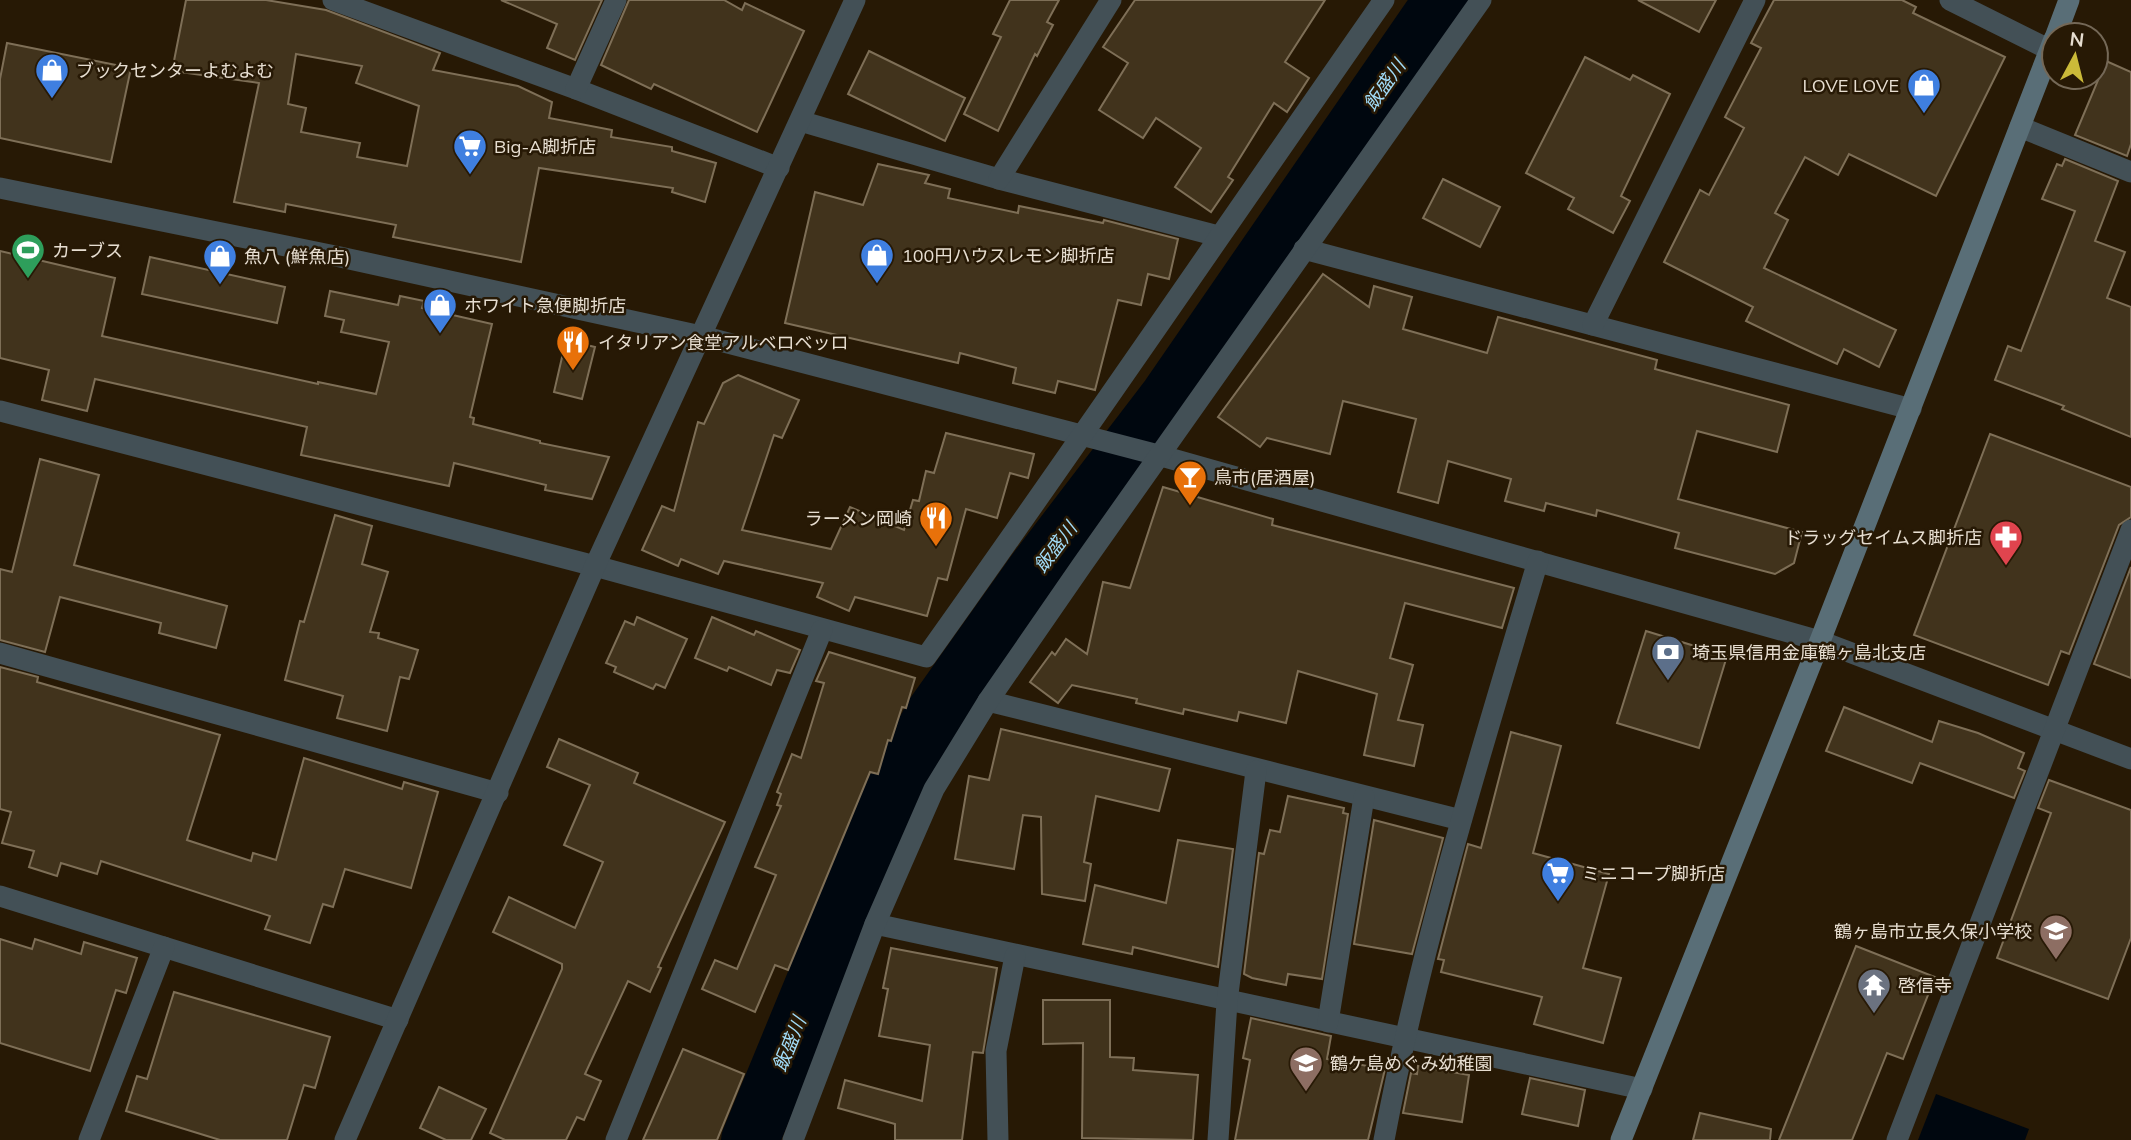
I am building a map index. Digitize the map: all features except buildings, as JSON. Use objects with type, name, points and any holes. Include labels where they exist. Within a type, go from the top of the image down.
[{"type":"street","points":[[332,0],[576,89],[779,168]]},
{"type":"street","points":[[576,89],[616,0]]},
{"type":"street","points":[[345,1140],[595,566],[855,0]]},
{"type":"street","points":[[999,179],[1111,0]]},
{"type":"street","points":[[0,411],[595,566],[926,657],[1084,436],[1219,236],[1384,0]]},
{"type":"street","points":[[793,1140],[875,924],[934,789],[988,701],[1158,455],[1481,0]]},
{"type":"street","points":[[1593,325],[1755,0]]},
{"type":"street","points":[[1950,0],[2040,36]]},
{"type":"street","points":[[2061,21],[2069,0]]},
{"type":"street","points":[[1621,1140],[1820,641],[2040,75]]},
{"type":"street","points":[[800,121],[999,179],[1219,236]]},
{"type":"street","points":[[2020,127],[2131,172]]},
{"type":"street","points":[[0,188],[340,257],[701,336],[1158,455],[1820,641],[2131,759]]},
{"type":"street","points":[[1304,249],[1911,408]]},
{"type":"street","points":[[1897,1140],[2131,530]]},
{"type":"street","points":[[1384,1140],[1404,1037],[1461,820],[1538,561]]},
{"type":"street","points":[[616,1140],[822,630]]},
{"type":"street","points":[[0,653],[498,793]]},
{"type":"street","points":[[988,701],[1256,771],[1461,820]]},
{"type":"street","points":[[1217,1140],[1227,1002],[1256,771]]},
{"type":"street","points":[[1328,1022],[1364,797]]},
{"type":"street","points":[[0,896],[398,1020]]},
{"type":"street","points":[[875,924],[1227,1002],[1642,1089]]},
{"type":"street","points":[[89,1140],[164,947]]},
{"type":"street","points":[[998,1140],[996,1051],[1015,956]]},
{"type":"shaded area","points":[[1936,1094],[2029,1129],[2025,1140],[1918,1140]]},
{"type":"waterway","name":"飯盛川","points":[[750,1140],[893,793],[933,716],[1036,571],[1169,397],[1443,0]]},
{"type":"place","name":"ブックセンターよむよむ","points":[[52,100]]},
{"type":"place","name":"LOVE LOVE","points":[[1924,115]]},
{"type":"place","name":"Big-A脚折店","points":[[470,176]]},
{"type":"place","name":"カーブス","points":[[28,280]]},
{"type":"place","name":"100円ハウスレモン脚折店","points":[[877,285]]},
{"type":"place","name":"魚八 (鮮魚店)","points":[[220,286]]},
{"type":"place","name":"ホワイト急便脚折店","points":[[440,335]]},
{"type":"place","name":"イタリアン食堂アルベロベッロ","points":[[573,372]]},
{"type":"place","name":"鳥市(居酒屋)","points":[[1190,507]]},
{"type":"place","name":"ラーメン岡崎","points":[[936,548]]},
{"type":"place","name":"ドラッグセイムス脚折店","points":[[2006,567]]},
{"type":"place","name":"埼玉県信用金庫鶴ヶ島北支店","points":[[1668,682]]},
{"type":"place","name":"ミニコープ脚折店","points":[[1558,903]]},
{"type":"place","name":"鶴ヶ島市立長久保小学校","points":[[2056,961]]},
{"type":"place","name":"啓信寺","points":[[1874,1015]]},
{"type":"place","name":"鶴ケ島めぐみ幼稚園","points":[[1306,1093]]}]
